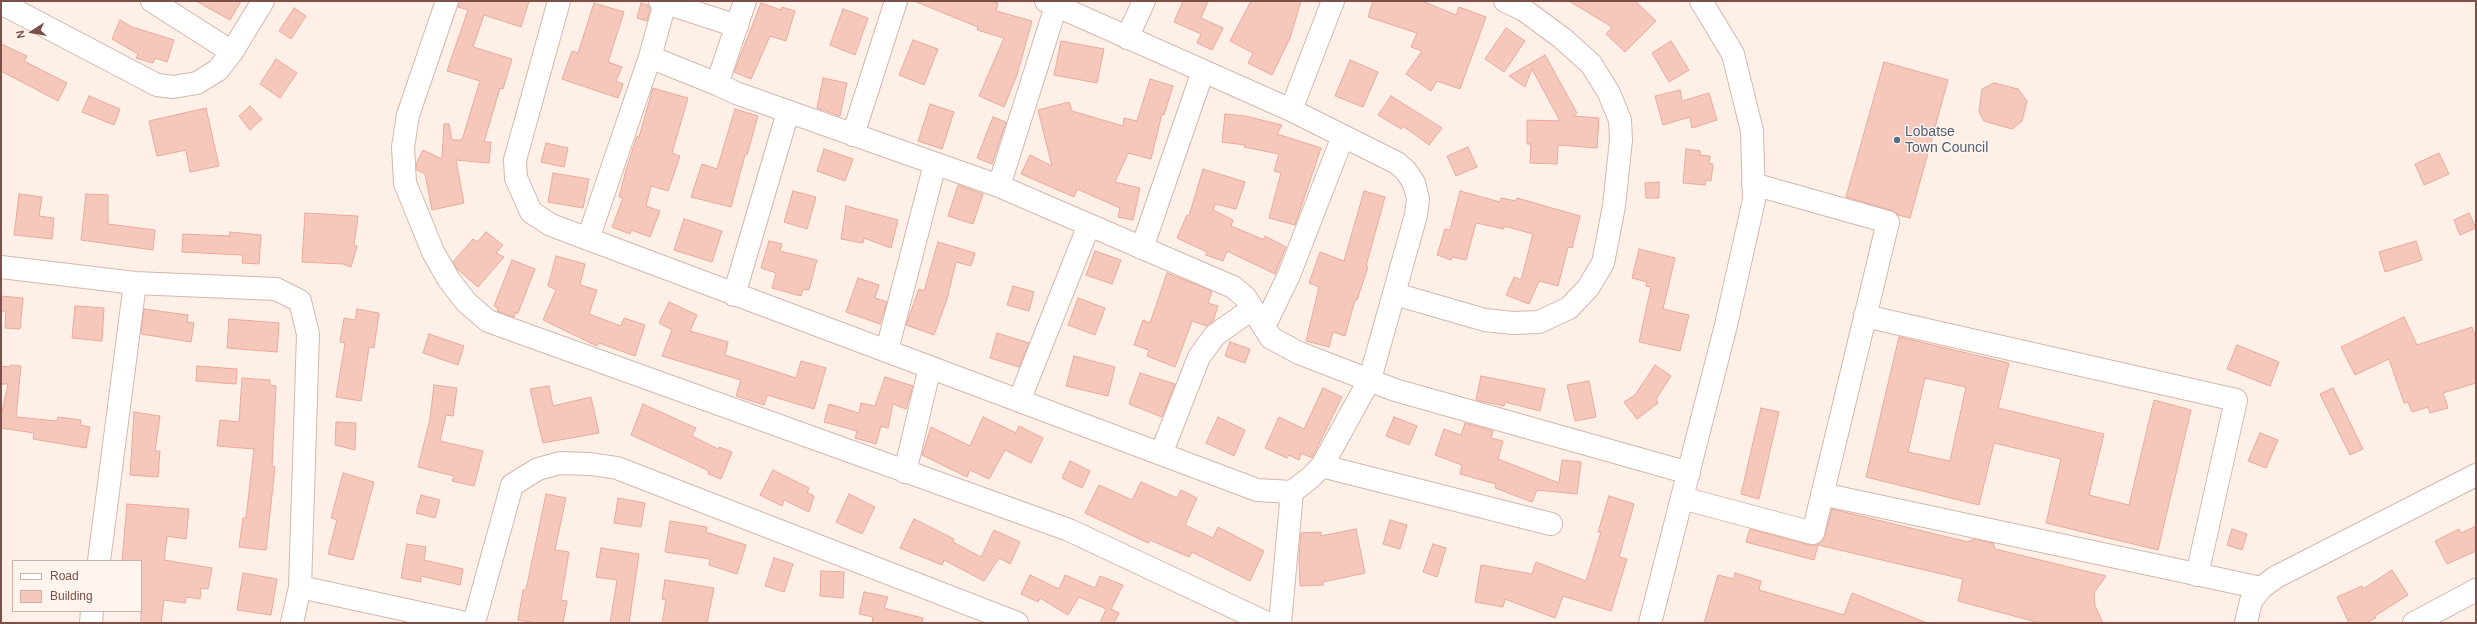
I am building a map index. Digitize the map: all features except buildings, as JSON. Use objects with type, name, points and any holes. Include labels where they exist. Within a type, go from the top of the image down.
[{"type":"street","points":[[152,1],[232,52]]},
{"type":"street","points":[[1,4],[157,85],[173,87],[197,84],[218,70],[232,52],[263,1]]},
{"type":"street","points":[[447,1],[408,115],[403,147],[405,183],[416,214],[433,252],[466,302],[488,321],[1069,530],[1267,623]]},
{"type":"street","points":[[559,1],[515,160],[516,178],[531,212],[551,225],[734,295],[887,350],[1257,490],[1292,492],[1310,478],[1322,466],[1370,380],[1395,294],[1416,215],[1418,199],[1414,183],[1406,170],[1397,163],[1291,110],[1051,4],[999,186]]},
{"type":"street","points":[[717,84],[738,26],[745,1]]},
{"type":"street","points":[[853,135],[896,1]]},
{"type":"street","points":[[1126,38],[1144,1]]},
{"type":"street","points":[[1291,110],[1333,1]]},
{"type":"street","points":[[1395,294],[1485,320],[1513,323],[1539,322],[1568,308],[1588,288],[1603,263],[1614,206],[1621,140],[1620,120],[1609,93],[1591,64],[1562,38],[1530,14],[1505,1]]},
{"type":"street","points":[[1650,623],[1689,473],[1746,241],[1754,200],[1752,130],[1733,54],[1701,1]]},
{"type":"street","points":[[588,239],[650,56],[662,2],[738,26]]},
{"type":"street","points":[[650,56],[717,84],[736,94],[999,186],[1233,287],[1245,297],[1271,338],[1280,344],[1414,396],[1689,473]]},
{"type":"street","points":[[1142,248],[1203,71]]},
{"type":"street","points":[[734,295],[788,112]]},
{"type":"street","points":[[1264,328],[1300,249],[1343,136]]},
{"type":"street","points":[[887,350],[935,164]]},
{"type":"street","points":[[1682,498],[1813,533],[1888,222],[1753,184]]},
{"type":"street","points":[[1019,401],[1089,225]]},
{"type":"street","points":[[1,267],[135,283],[276,289],[300,301],[308,334],[300,586],[292,623]]},
{"type":"street","points":[[99,560],[135,283]]},
{"type":"street","points":[[1161,454],[1199,357],[1215,335],[1252,309]]},
{"type":"street","points":[[1865,316],[2236,400],[2197,575]]},
{"type":"street","points":[[905,472],[930,367]]},
{"type":"street","points":[[474,623],[512,485],[538,469],[560,463],[617,468],[1017,623]]},
{"type":"street","points":[[1322,466],[1551,524]]},
{"type":"street","points":[[2246,623],[2251,601],[2261,588],[2276,576],[2476,475]]},
{"type":"street","points":[[1280,623],[1292,492]]},
{"type":"street","points":[[1822,494],[2261,588]]},
{"type":"street","points":[[300,586],[466,623]]},
{"type":"street","points":[[2414,623],[2476,590]]},
{"type":"street","points":[[91,623],[92,612]]},
{"type":"place","name":"Lobatse Town Council","points":[[1897,140]]}]
